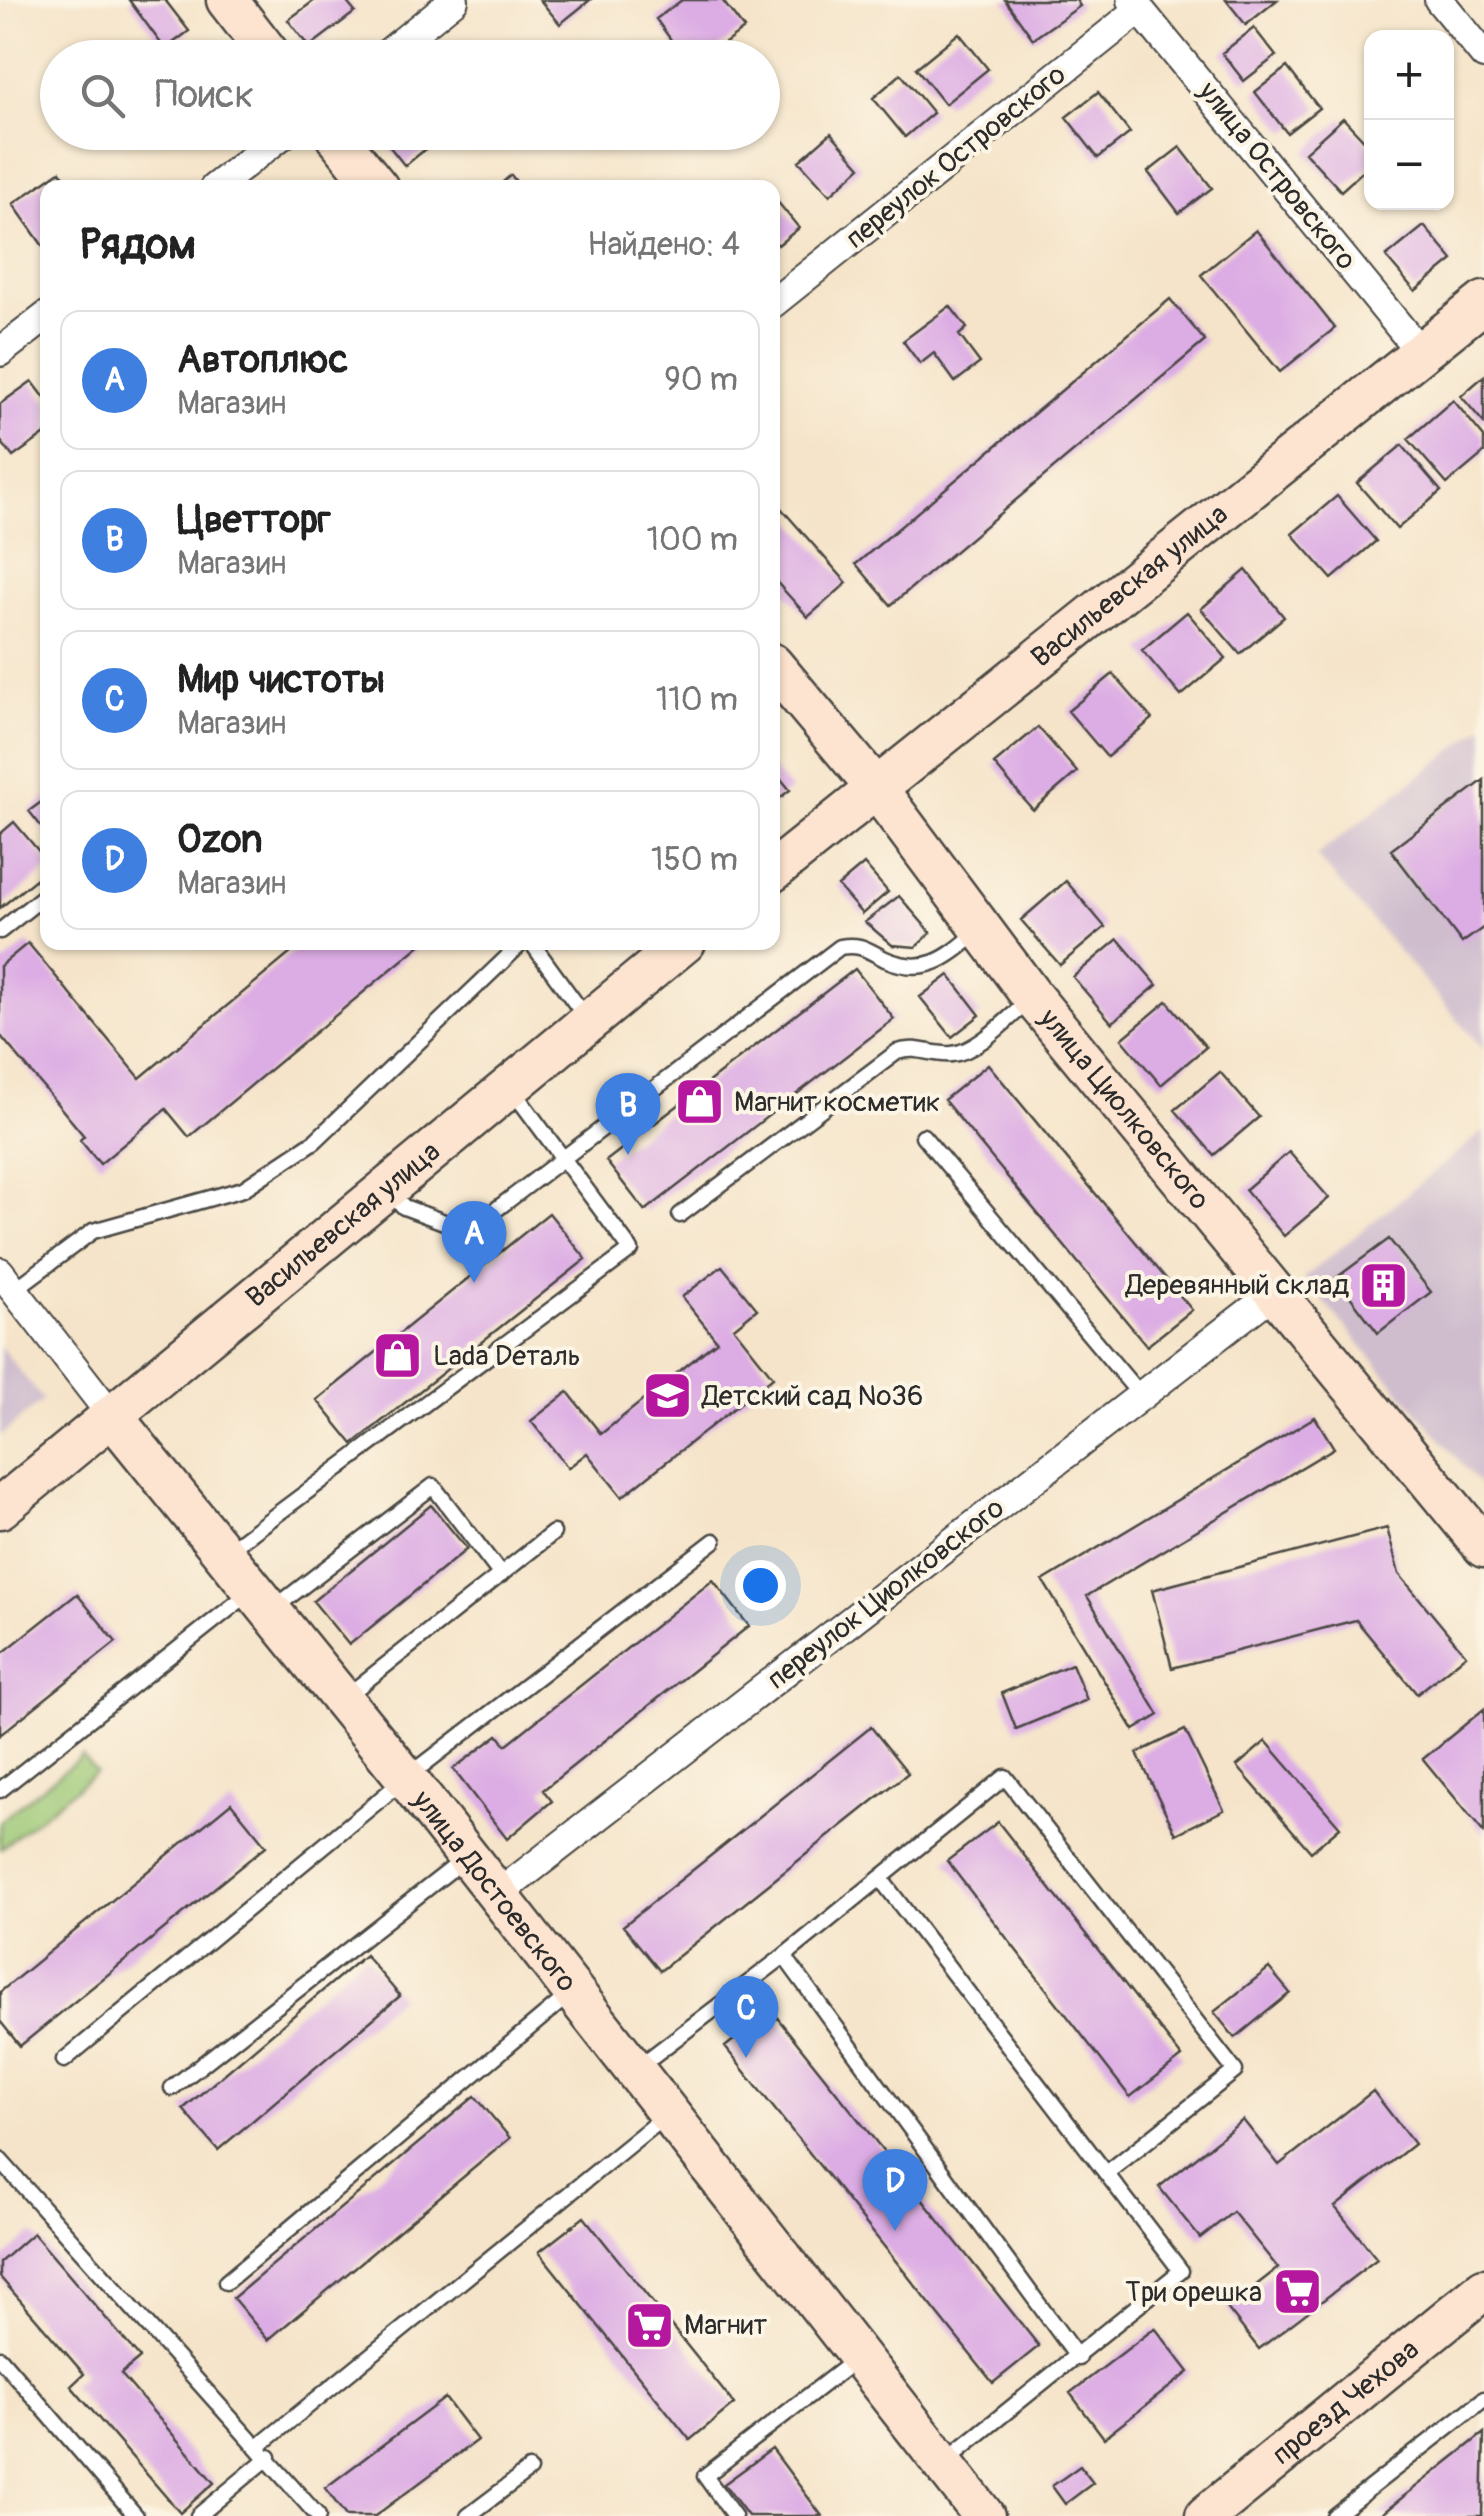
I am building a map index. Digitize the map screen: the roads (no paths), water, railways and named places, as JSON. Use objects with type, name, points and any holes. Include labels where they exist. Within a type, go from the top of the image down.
[{"type":"street","points":[[227,0],[258,40]]},
{"type":"street","points":[[404,40],[454,0]]},
{"type":"street","points":[[1439,0],[1484,55]]},
{"type":"street","name":"переулок Островского","points":[[780,297],[1136,5]]},
{"type":"street","name":"улица Островского","points":[[1136,5],[1421,353]]},
{"type":"street","points":[[224,180],[263,150]]},
{"type":"street","points":[[347,150],[371,180]]},
{"type":"street","name":"Васильевская улица","points":[[780,866],[1484,302]]},
{"type":"street","points":[[0,352],[40,322]]},
{"type":"street","name":"улица Циолковского","points":[[780,674],[877,789],[1033,998],[1484,1547]]},
{"type":"street","name":"Васильевская улица","points":[[0,1508],[674,950]]},
{"type":"street","name":"улица Достоевского","points":[[7,1281],[468,1856],[984,2516]]},
{"type":"street","name":"переулок Циолковского","points":[[497,1895],[1275,1292]]},
{"type":"street","name":"проезд Чехова","points":[[1212,2514],[1484,2289]]},
{"type":"lane","points":[[0,931],[40,899]]},
{"type":"lane","points":[[386,1188],[404,1207],[468,1231],[840,947],[858,944],[913,968],[938,964],[980,931]]},
{"type":"lane","points":[[7,1281],[94,1231],[243,1190],[301,1150],[518,950]]},
{"type":"lane","points":[[533,950],[588,1020]]},
{"type":"lane","points":[[680,1215],[897,1052],[910,1048],[946,1055],[962,1053],[1033,998]]},
{"type":"lane","points":[[225,1554],[631,1250],[509,1085]]},
{"type":"lane","points":[[923,1136],[1140,1396]]},
{"type":"lane","points":[[0,1790],[263,1600],[434,1486],[501,1574]]},
{"type":"lane","points":[[342,1699],[553,1533]]},
{"type":"lane","points":[[64,2060],[406,1778],[714,1541]]},
{"type":"lane","points":[[633,2071],[784,1956],[1005,1777],[1234,2071],[1108,2172]]},
{"type":"lane","points":[[172,2088],[468,1856]]},
{"type":"lane","points":[[880,1878],[1181,2271],[1078,2358],[943,2463]]},
{"type":"lane","points":[[784,1956],[1078,2358]]},
{"type":"lane","points":[[226,2282],[572,1992]]},
{"type":"lane","points":[[198,2516],[264,2451],[666,2114]]},
{"type":"lane","points":[[0,2160],[264,2451],[318,2516]]},
{"type":"lane","points":[[734,2516],[705,2476],[861,2355]]},
{"type":"lane","points":[[0,2358],[136,2516]]},
{"type":"lane","points":[[1334,2516],[1484,2399]]},
{"type":"lane","points":[[468,2516],[529,2470]]},
{"type":"place","name":"Магнит косметик","points":[[699,1102]]},
{"type":"place","name":"Цветторг","points":[[628,1155]]},
{"type":"place","name":"Автоплюс","points":[[474,1283]]},
{"type":"place","name":"Деревянный склад","points":[[1384,1285]]},
{"type":"place","name":"Lada Dеталь","points":[[398,1356]]},
{"type":"place","name":"Детский сад №36","points":[[667,1396]]},
{"type":"place","name":"Мир чистоты","points":[[746,2058]]},
{"type":"place","name":"Ozon","points":[[895,2231]]},
{"type":"place","name":"Три орешка","points":[[1297,2292]]},
{"type":"place","name":"Магнит","points":[[649,2325]]}]
